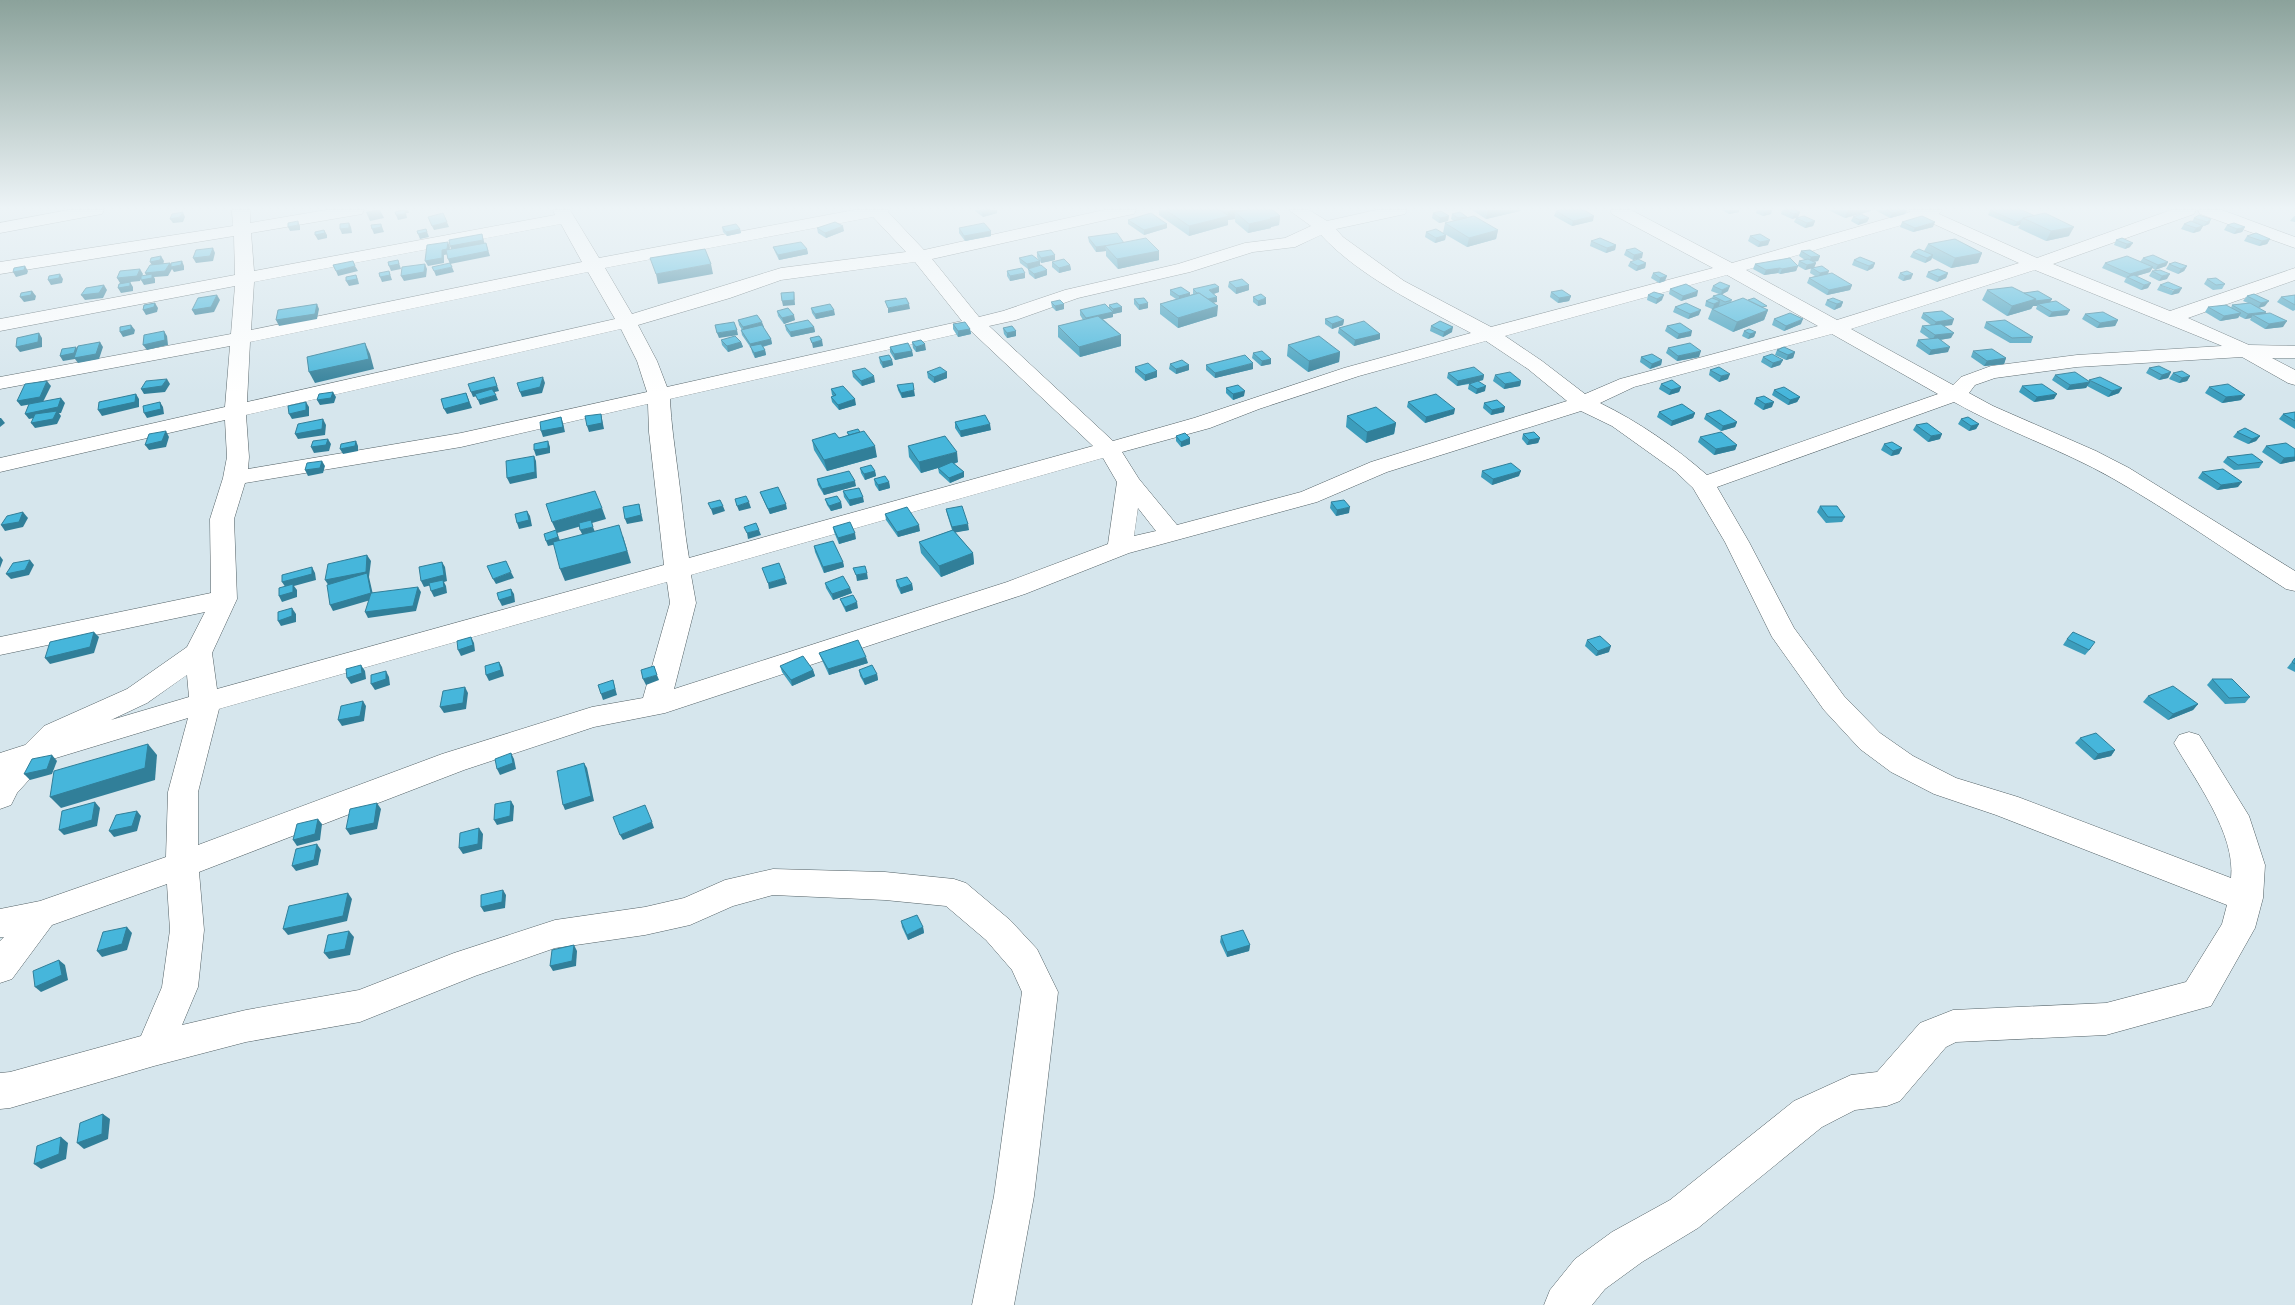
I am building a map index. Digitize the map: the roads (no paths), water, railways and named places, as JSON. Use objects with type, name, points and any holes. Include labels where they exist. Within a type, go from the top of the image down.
[{"type":"street","points":[[0,797],[4,787],[34,753],[54,734],[137,696],[198,653],[224,599],[222,519],[235,478],[238,457],[235,413],[244,271]]},
{"type":"street","points":[[0,325],[285,271]]},
{"type":"street","points":[[0,383],[240,338],[564,271]]},
{"type":"street","points":[[597,271],[627,322],[647,361],[659,396],[660,432],[677,570],[683,603],[655,706]]},
{"type":"street","points":[[0,465],[235,413],[627,322],[723,294],[764,278],[806,271]]},
{"type":"street","points":[[932,271],[975,324],[1109,449],[1129,482],[1172,534]]},
{"type":"street","points":[[235,478],[461,440],[975,324],[1040,307],[1072,294],[1171,271]]},
{"type":"street","points":[[1378,271],[1397,285],[1487,333],[1534,365],[1584,403],[1620,421],[1683,466],[1703,484],[1737,542],[1782,631],[1834,703],[1870,741],[1902,764],[1945,786],[2007,806],[2246,898]]},
{"type":"street","points":[[0,764],[203,703],[1202,423],[1262,399],[1487,333],[1605,303],[1718,271]]},
{"type":"street","points":[[1733,271],[1985,411],[2088,456],[2147,488],[2295,583]]},
{"type":"street","points":[[0,923],[40,915],[182,865],[496,748],[592,717],[655,706],[1016,588],[1120,548],[1309,497],[1379,467],[1584,403],[1627,383],[1836,327],[2014,271]]},
{"type":"street","points":[[2053,271],[2248,351],[2295,379]]},
{"type":"street","points":[[2170,318],[2295,274]]},
{"type":"street","points":[[1703,484],[1957,394],[1968,381],[1991,372],[2105,358],[2248,351],[2295,352]]},
{"type":"street","points":[[1120,548],[1129,482]]},
{"type":"street","points":[[0,646],[224,599]]},
{"type":"street","points":[[154,1050],[180,987],[187,930],[182,865],[184,792],[205,710],[198,653]]},
{"type":"street","points":[[1565,1305],[1590,1274],[1627,1247],[1684,1214],[1808,1114],[1850,1093],[1887,1088],[1933,1035],[1953,1026],[2106,1019],[2198,995],[2238,928],[2246,898],[2249,865],[2233,816],[2189,743]]},
{"type":"street","points":[[0,1091],[10,1090],[246,1026],[360,1006],[466,964],[555,934],[611,927],[681,913],[725,894],[773,882],[885,886],[954,893],[998,930],[1025,960],[1040,992],[1014,1196],[993,1305]]},
{"type":"street","points":[[0,968],[40,915]]}]
